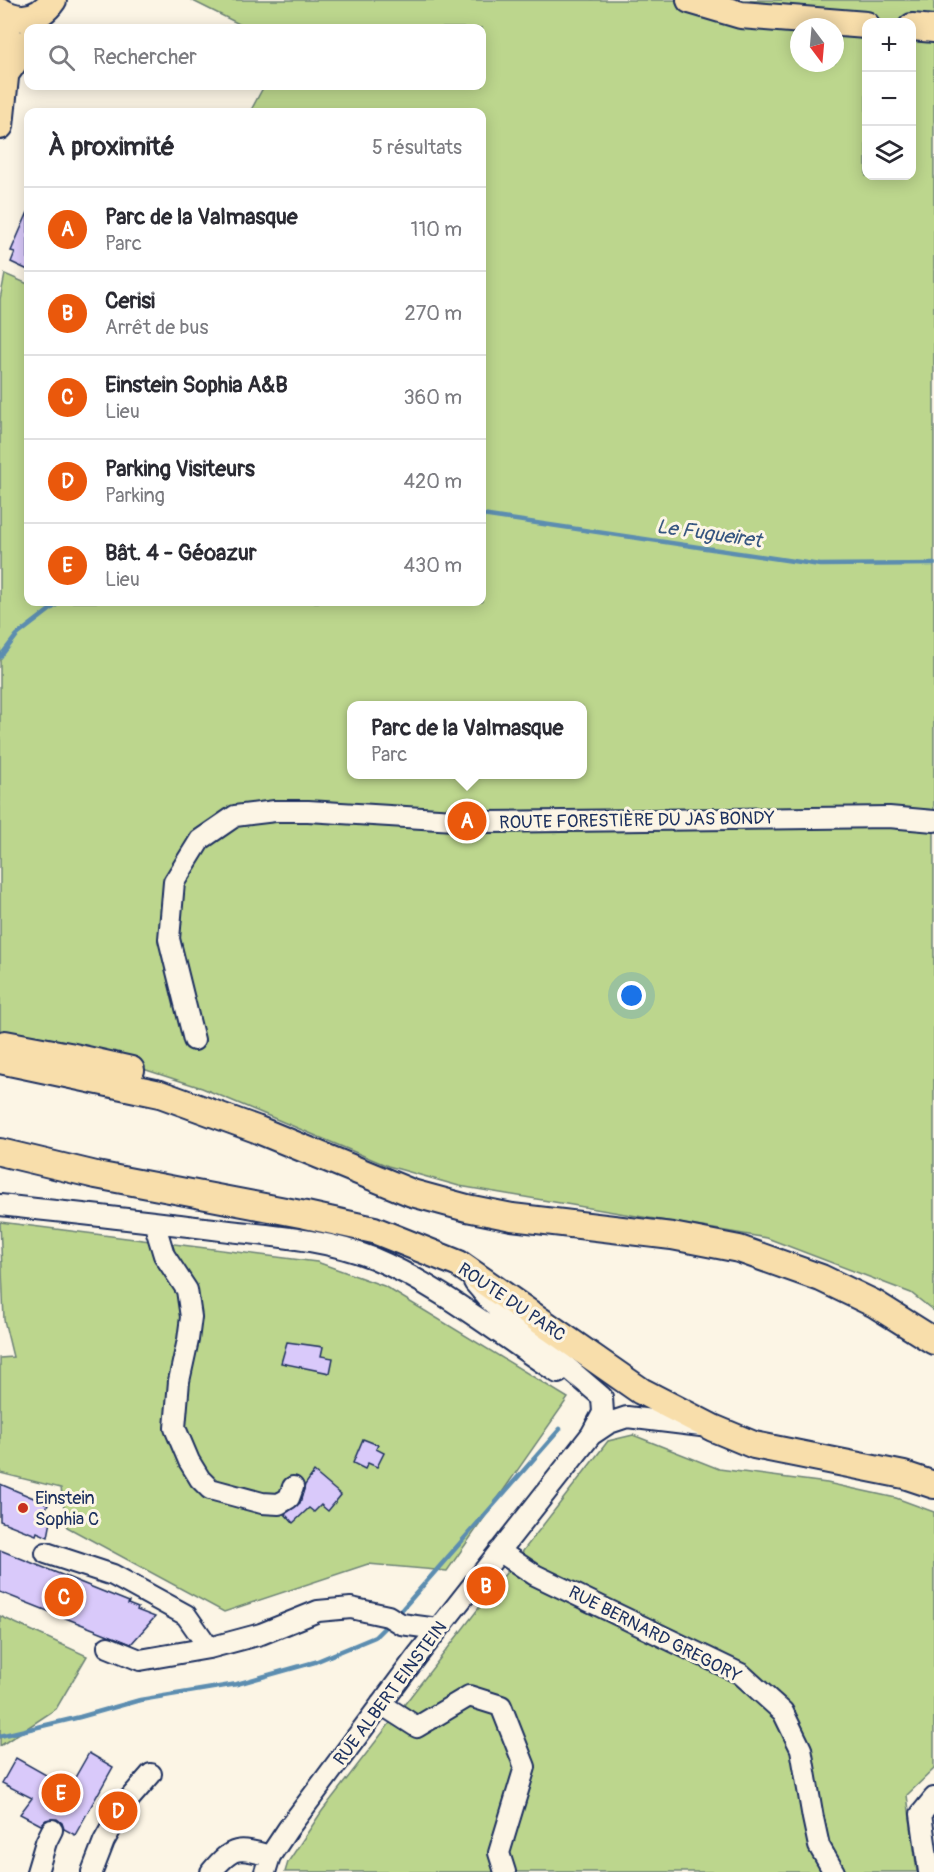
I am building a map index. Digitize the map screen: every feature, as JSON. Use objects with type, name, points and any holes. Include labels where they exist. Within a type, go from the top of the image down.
[{"type":"main road","points":[[690,0],[741,15],[862,25]]},
{"type":"main road","points":[[0,12],[20,19],[42,14]]},
{"type":"main road","points":[[0,12],[9,39],[0,126]]},
{"type":"main road","points":[[916,27],[934,29]]},
{"type":"main road","points":[[6,73],[24,48]]},
{"type":"main road","points":[[2,1047],[160,1094],[256,1128],[412,1193],[512,1217],[672,1236],[739,1249],[821,1278],[875,1304],[934,1341]]},
{"type":"main road","name":"ROUTE DU PARC","points":[[0,1152],[96,1175],[374,1230],[459,1264],[641,1391],[712,1428],[754,1445],[904,1475],[934,1485]]},
{"type":"main road","points":[[0,1168],[96,1175]]},
{"type":"street","name":"ROUTE FORESTIÈRE DU JAS BONDY","points":[[194,1040],[169,939],[174,882],[200,840],[235,816],[308,810],[487,822],[889,817],[934,821]]},
{"type":"street","name":"ROUTE DU PARC","points":[[0,1205],[320,1243],[363,1255],[395,1269],[447,1298],[566,1378],[588,1396],[594,1410],[591,1435]]},
{"type":"street","points":[[154,1222],[164,1255],[187,1290],[191,1317],[179,1382],[175,1428],[189,1461],[200,1479],[210,1488],[262,1503],[279,1504],[288,1498],[293,1487]]},
{"type":"street","points":[[459,1264],[491,1302],[602,1397],[603,1413],[591,1435]]},
{"type":"street","points":[[591,1435],[609,1423],[627,1418],[712,1428]]},
{"type":"street","name":"RUE ALBERT EINSTEIN","points":[[268,1864],[288,1829],[417,1656],[591,1435]]},
{"type":"street","name":"RUE BERNARD GREGORY","points":[[500,1551],[535,1575],[741,1674],[783,1712],[801,1749],[819,1846],[834,1872]]},
{"type":"street","points":[[46,1553],[113,1575],[186,1615],[209,1648]]},
{"type":"street","points":[[108,1647],[140,1660],[209,1648],[261,1634],[318,1611],[351,1608],[438,1629]]},
{"type":"street","points":[[394,1620],[417,1656]]},
{"type":"street","points":[[381,1704],[417,1727],[469,1696],[501,1706],[525,1767],[499,1853],[505,1872]]},
{"type":"street","points":[[92,1872],[104,1841],[124,1805],[151,1774]]},
{"type":"street","points":[[929,1872],[921,1814],[934,1798]]},
{"type":"street","points":[[37,1872],[52,1830]]},
{"type":"street","points":[[211,1872],[226,1854],[247,1850],[268,1864]]},
{"type":"green space","points":[[191,0],[934,0],[934,1311],[911,1293],[767,1238],[459,1186],[388,1166],[202,1088],[69,1045],[0,1041],[0,299],[5,274],[24,282],[24,606],[486,606],[486,108],[252,108],[262,90],[486,90],[486,24],[239,24]]},
{"type":"green space","points":[[0,1222],[317,1262],[384,1286],[568,1398],[447,1571],[368,1564],[224,1612],[67,1527],[61,1488],[0,1473],[0,1358],[13,1357],[4,1320]]},
{"type":"green space","points":[[633,1435],[719,1469],[827,1483],[896,1498],[934,1512],[934,1769],[907,1795],[917,1872],[285,1872],[288,1862],[322,1811],[608,1441]]},
{"type":"green space","points":[[0,1616],[87,1656],[56,1709],[0,1746]]},
{"type":"building","points":[[24,221],[24,268],[11,262],[15,252],[11,251]]},
{"type":"building","points":[[287,1342],[323,1347],[321,1356],[333,1358],[330,1373],[281,1363]]},
{"type":"building","points":[[363,1439],[378,1445],[376,1449],[384,1453],[377,1467],[368,1463],[365,1469],[353,1463]]},
{"type":"building","points":[[314,1472],[341,1495],[328,1511],[321,1505],[314,1512],[309,1508],[293,1523],[285,1514],[300,1503],[305,1485]]},
{"type":"building","name":"Einstein Sophia C","points":[[0,1484],[48,1504],[44,1513],[52,1516],[48,1537],[37,1532],[36,1535],[0,1521]]},
{"type":"building","points":[[0,1550],[129,1602],[128,1604],[138,1608],[137,1610],[155,1617],[131,1644],[0,1592]]},
{"type":"building","points":[[89,1753],[113,1767],[75,1835],[64,1829],[62,1823],[57,1819],[46,1820],[41,1825],[20,1814],[32,1798],[2,1783],[16,1758],[69,1788]]},
{"type":"waterway","name":"Le Fugueiret","points":[[486,516],[820,565],[934,564]]},
{"type":"waterway","name":"Le Fugueiret","points":[[0,657],[17,635],[55,606]]},
{"type":"waterway","points":[[398,1614],[560,1429]]},
{"type":"waterway","points":[[0,1736],[140,1700],[237,1684],[315,1662],[375,1637],[390,1622]]},
{"type":"place","name":"Parc de la Valmasque","points":[[467,821]]},
{"type":"place","name":"Einstein Sophia C","points":[[23,1508]]},
{"type":"place","name":"Cerisi","points":[[486,1586]]},
{"type":"place","name":"Einstein Sophia A&B","points":[[64,1597]]},
{"type":"place","name":"Bât. 4 - Géoazur","points":[[61,1793]]},
{"type":"place","name":"Parking Visiteurs","points":[[118,1811]]}]
